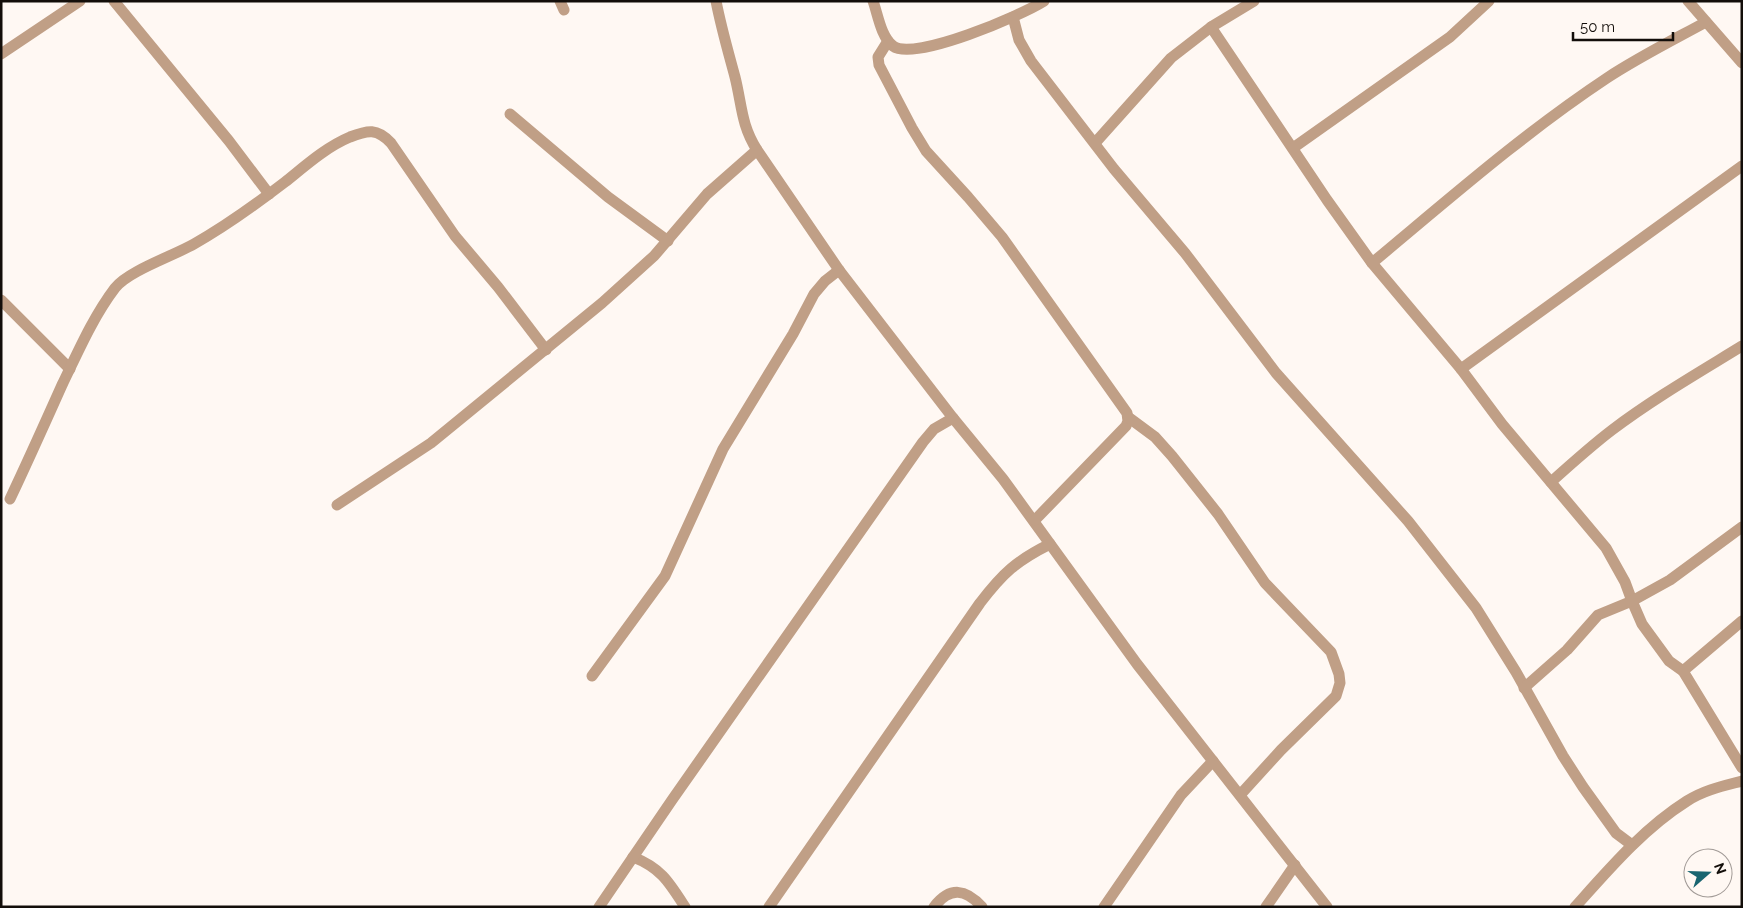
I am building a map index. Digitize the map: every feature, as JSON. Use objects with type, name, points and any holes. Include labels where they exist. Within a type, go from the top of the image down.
[{"type":"street","points":[[1,54],[80,1]]},
{"type":"street","points":[[114,1],[186,87],[270,194]]},
{"type":"street","points":[[716,1],[746,132],[757,150],[839,270],[953,418],[1003,479],[1137,664],[1327,907]]},
{"type":"street","points":[[873,1],[888,41],[898,49],[919,48],[970,34],[1013,18],[1044,1]]},
{"type":"street","points":[[1095,143],[1171,58],[1211,27],[1254,1]]},
{"type":"street","points":[[1293,148],[1450,37],[1489,1]]},
{"type":"street","points":[[1690,2],[1742,63]]},
{"type":"street","points":[[1013,18],[1019,40],[1027,55],[1095,143],[1185,253],[1276,373],[1316,420],[1386,495],[1476,608],[1582,788],[1616,833],[1632,845]]},
{"type":"street","points":[[1372,263],[1567,105],[1625,67],[1706,22]]},
{"type":"street","points":[[1211,27],[1327,200],[1372,263],[1461,369],[1502,424],[1606,548],[1620,572],[1642,624],[1669,661],[1683,671],[1742,768]]},
{"type":"street","points":[[888,41],[878,57],[879,65],[918,138],[937,164],[984,214],[1019,259],[1123,404],[1128,417],[1155,437],[1172,456],[1218,514],[1265,583],[1328,648],[1336,662],[1340,683],[1336,696],[1281,750],[1240,795]]},
{"type":"street","points":[[510,114],[608,197],[668,241]]},
{"type":"street","points":[[10,499],[82,343],[101,309],[120,283],[133,274],[169,258],[219,229],[341,141],[367,131],[380,133],[391,143],[455,236],[494,282],[546,350]]},
{"type":"street","points":[[337,504],[431,443],[546,350],[639,271],[668,241],[707,194],[757,150]]},
{"type":"street","points":[[1461,369],[1742,166]]},
{"type":"street","points":[[592,676],[665,576],[720,455],[793,334],[814,294],[825,281],[839,270]]},
{"type":"street","points":[[1,300],[70,369]]},
{"type":"street","points":[[1551,482],[1612,430],[1671,389],[1742,346]]},
{"type":"street","points":[[1034,520],[1126,426],[1128,417]]},
{"type":"street","points":[[599,907],[632,857],[923,442],[934,430],[953,418]]},
{"type":"street","points":[[1524,688],[1578,639],[1598,616],[1632,601],[1676,576],[1742,527]]},
{"type":"street","points":[[769,907],[980,603],[1001,576],[1022,559],[1050,544]]},
{"type":"street","points":[[1683,671],[1742,621]]},
{"type":"street","points":[[1104,907],[1181,795],[1213,761]]},
{"type":"street","points":[[1575,907],[1632,845],[1667,815],[1688,800],[1714,788],[1742,781]]},
{"type":"street","points":[[632,857],[650,865],[662,874],[685,907]]},
{"type":"street","points":[[1266,907],[1295,865]]},
{"type":"street","points":[[934,907],[944,897],[957,892],[970,895],[982,907]]}]
